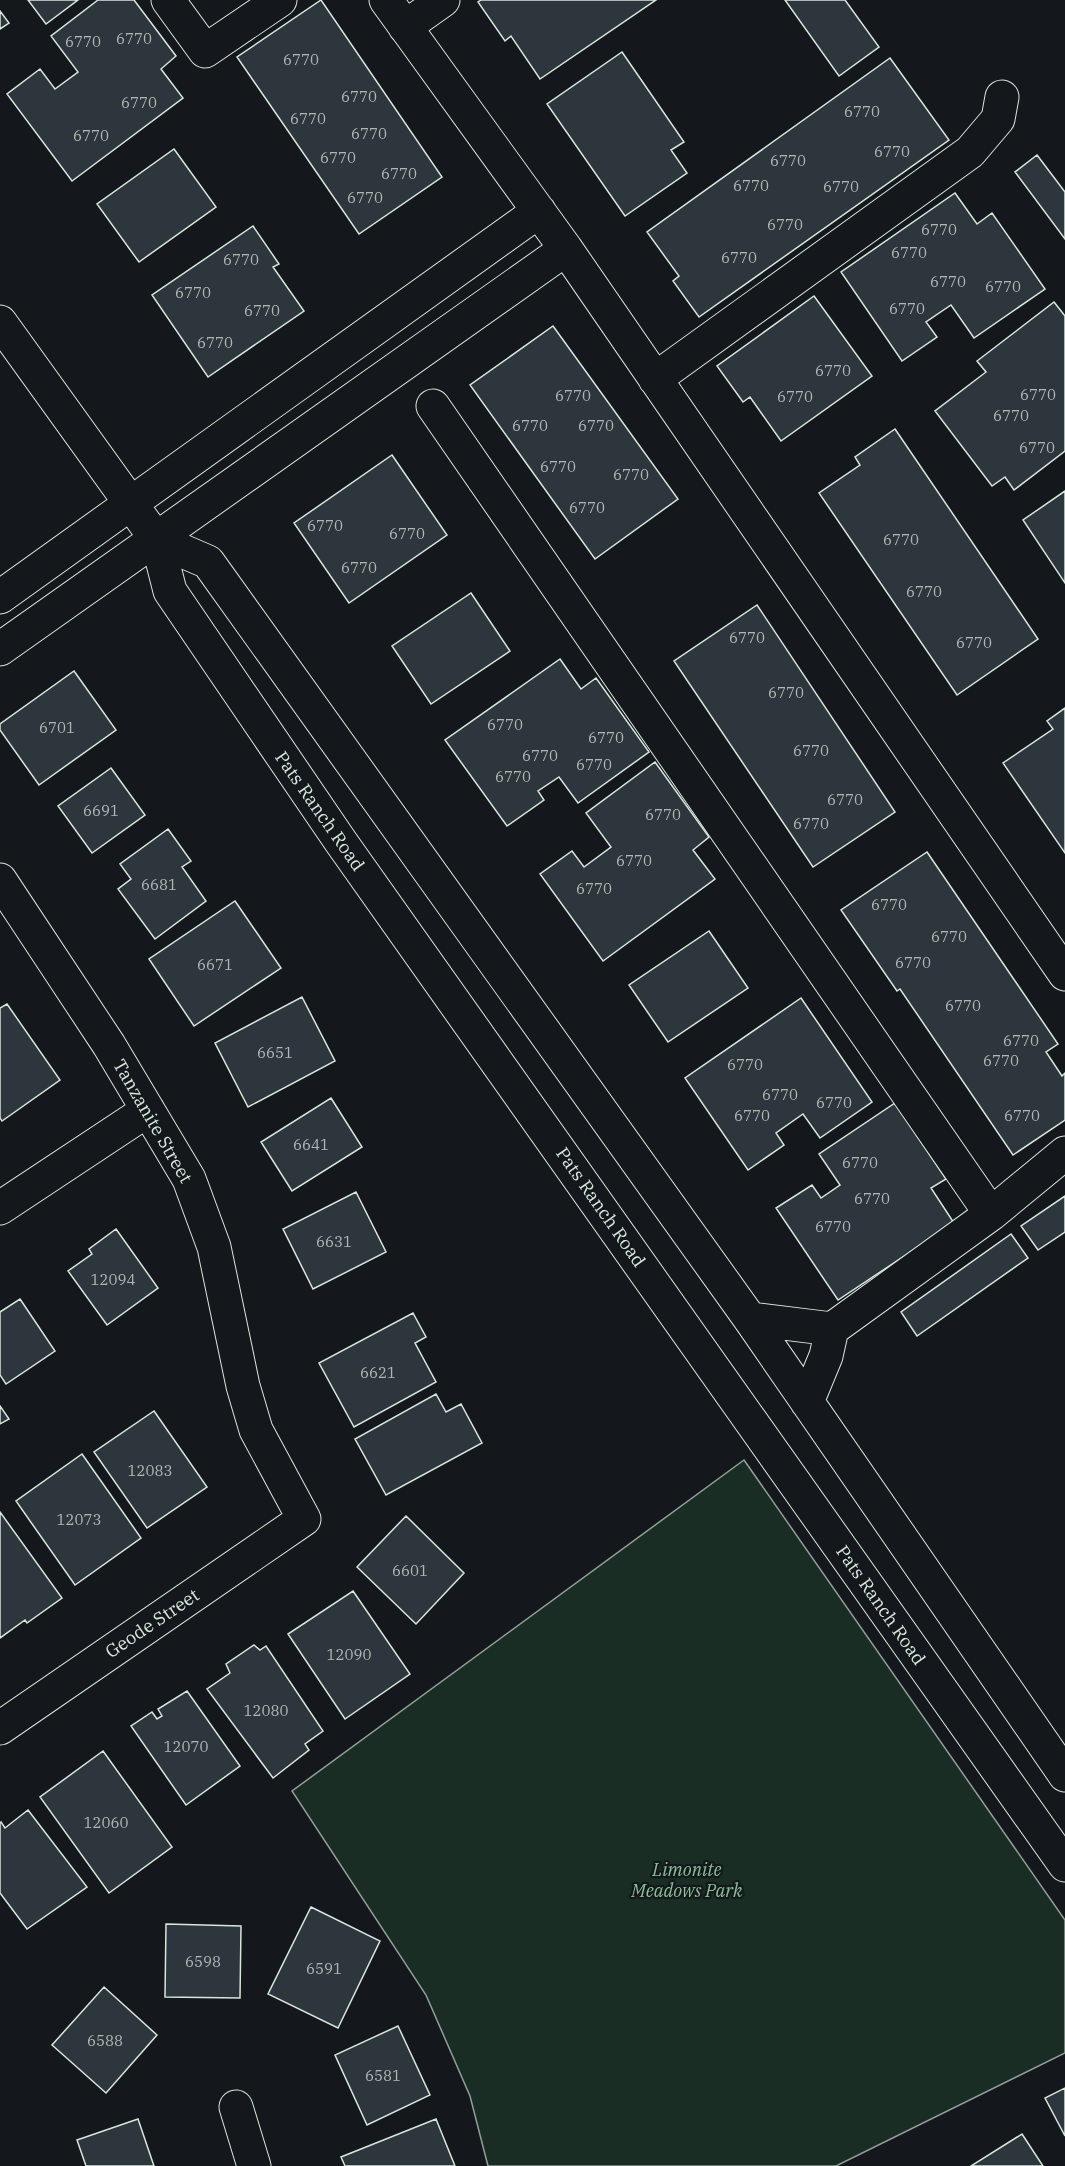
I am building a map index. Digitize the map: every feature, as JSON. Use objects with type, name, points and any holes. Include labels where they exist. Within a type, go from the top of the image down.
[{"type":"street","points":[[168,0],[205,51],[280,0]]},
{"type":"street","points":[[386,0],[566,249],[1065,974]]},
{"type":"street","points":[[405,27],[443,0]]},
{"type":"street","points":[[655,378],[970,152],[998,119],[1002,97]]},
{"type":"street","points":[[0,597],[538,211]]},
{"type":"street","points":[[0,649],[566,249]]},
{"type":"street","name":"Pats Ranch Road","points":[[0,322],[157,540],[170,591],[321,813],[1065,1865]]},
{"type":"street","points":[[382,324],[408,361]]},
{"type":"street","points":[[433,406],[991,1214]]},
{"type":"street","points":[[157,540],[208,562],[750,1319],[1065,1775]]},
{"type":"street","name":"Tanzanite Street","points":[[0,880],[109,1045],[189,1179],[214,1247],[243,1386],[256,1430],[304,1519]]},
{"type":"street","points":[[0,1208],[148,1110]]},
{"type":"street","points":[[807,1402],[826,1356],[832,1329],[991,1214],[1065,1153]]},
{"type":"street","points":[[750,1319],[832,1329]]},
{"type":"street","name":"Geode Street","points":[[0,1728],[304,1519]]},
{"type":"street","points":[[236,2107],[254,2166]]},
{"type":"green space","name":"Limonite Meadows Park","points":[[744,1460],[1065,1920],[1065,2053],[836,2166],[488,2166],[470,2096],[426,1995],[292,1791]]},
{"type":"building","points":[[28,0],[78,0],[46,24]]},
{"type":"building","points":[[98,0],[134,0],[176,56],[161,69],[183,98],[72,181],[7,94],[40,69],[55,89],[78,72],[51,36]]},
{"type":"building","points":[[321,0],[442,177],[359,234],[237,57]]},
{"type":"building","points":[[481,0],[656,0],[540,79],[511,36],[505,41],[478,2]]},
{"type":"building","points":[[785,0],[845,0],[879,47],[839,76]]},
{"type":"building","points":[[0,11],[9,23],[0,29]]},
{"type":"building","points":[[622,52],[684,142],[671,150],[687,173],[625,216],[547,104]]},
{"type":"building","points":[[890,58],[949,140],[699,317],[673,281],[679,276],[647,232]]},
{"type":"building","points":[[174,149],[216,207],[139,262],[97,204]]},
{"type":"building","points":[[1037,155],[1065,192],[1065,239],[1015,172]]},
{"type":"building","points":[[955,193],[977,224],[992,213],[1045,289],[974,338],[951,305],[926,322],[937,337],[902,361],[841,272]]},
{"type":"building","points":[[253,226],[279,264],[273,267],[304,311],[208,377],[152,295]]},
{"type":"building","points":[[814,296],[872,376],[781,441],[750,397],[743,402],[717,366]]},
{"type":"building","points":[[1054,302],[1065,316],[1065,451],[1014,490],[1005,477],[992,486],[935,411],[986,372],[977,361]]},
{"type":"building","points":[[553,326],[678,499],[595,559],[470,385]]},
{"type":"building","points":[[895,429],[1038,639],[957,695],[819,493],[860,465],[855,457]]},
{"type":"building","points":[[392,455],[447,535],[349,603],[294,523]]},
{"type":"building","points":[[1065,491],[1065,583],[1023,520]]},
{"type":"building","points":[[471,593],[510,651],[431,704],[392,646]]},
{"type":"building","points":[[757,605],[895,812],[813,867],[674,661]]},
{"type":"building","points":[[560,659],[581,689],[596,678],[649,752],[578,803],[559,777],[538,791],[544,800],[507,826],[445,740]]},
{"type":"building","points":[[74,671],[116,730],[39,785],[0,730],[0,724]]},
{"type":"building","points":[[1065,708],[1065,853],[1003,763],[1053,729],[1047,721]]},
{"type":"building","points":[[655,762],[709,837],[693,850],[715,879],[603,961],[540,874],[572,851],[584,867],[611,847],[586,813]]},
{"type":"building","points":[[111,768],[145,815],[92,853],[58,806]]},
{"type":"building","points":[[168,829],[191,861],[182,867],[206,901],[155,939],[118,889],[131,879],[120,864]]},
{"type":"building","points":[[927,852],[1058,1044],[1046,1052],[1062,1076],[1065,1073],[1065,1120],[1013,1155],[900,989],[897,991],[841,910]]},
{"type":"building","points":[[235,901],[281,968],[194,1026],[149,959]]},
{"type":"building","points":[[709,931],[748,988],[668,1042],[629,985]]},
{"type":"building","points":[[302,997],[335,1061],[248,1107],[215,1043]]},
{"type":"building","points":[[801,998],[872,1102],[820,1138],[803,1114],[776,1133],[784,1145],[748,1170],[685,1078]]},
{"type":"building","points":[[7,1004],[60,1080],[2,1121],[0,1118],[0,1008]]},
{"type":"building","points":[[331,1098],[362,1147],[292,1191],[261,1142]]},
{"type":"building","points":[[895,1103],[946,1179],[931,1188],[954,1223],[838,1300],[776,1208],[812,1185],[821,1198],[840,1185],[819,1154]]},
{"type":"building","points":[[356,1192],[386,1252],[313,1289],[283,1229]]},
{"type":"building","points":[[1065,1196],[1065,1232],[1038,1250],[1021,1226]]},
{"type":"building","points":[[116,1229],[158,1288],[107,1325],[68,1271],[92,1254],[89,1249]]},
{"type":"building","points":[[1011,1234],[1028,1258],[917,1336],[901,1312]]},
{"type":"building","points":[[20,1299],[55,1351],[6,1384],[0,1375],[0,1312]]},
{"type":"building","points":[[413,1313],[426,1337],[415,1343],[436,1382],[354,1427],[319,1363]]},
{"type":"building","points":[[436,1394],[446,1412],[461,1404],[482,1443],[386,1495],[355,1439]]},
{"type":"building","points":[[0,1406],[9,1419],[0,1424]]},
{"type":"building","points":[[154,1411],[207,1487],[147,1528],[94,1452]]},
{"type":"building","points":[[82,1454],[141,1538],[75,1585],[16,1501]]},
{"type":"building","points":[[0,1512],[62,1598],[27,1623],[25,1620],[0,1638]]},
{"type":"building","points":[[406,1516],[464,1573],[416,1624],[357,1567]]},
{"type":"building","points":[[353,1591],[410,1674],[345,1719],[288,1634]]},
{"type":"building","points":[[254,1645],[260,1650],[266,1646],[323,1731],[305,1744],[309,1750],[273,1778],[207,1689],[230,1673],[226,1664]]},
{"type":"building","points":[[187,1691],[240,1766],[186,1805],[131,1726],[152,1712],[157,1719],[162,1716],[158,1709]]},
{"type":"building","points":[[103,1751],[172,1847],[109,1893],[40,1797]]},
{"type":"building","points":[[28,1810],[87,1887],[27,1929],[0,1893],[0,1823],[5,1828]]},
{"type":"building","points":[[311,1907],[380,1941],[338,2028],[268,1994]]},
{"type":"building","points":[[166,1924],[241,1926],[240,1998],[165,1997]]},
{"type":"building","points":[[104,1987],[157,2035],[106,2093],[52,2045]]},
{"type":"building","points":[[398,2026],[430,2095],[367,2125],[335,2055]]},
{"type":"building","points":[[1065,2088],[1065,2136],[1045,2098]]},
{"type":"building","points":[[138,2119],[154,2166],[86,2166],[77,2140]]},
{"type":"building","points":[[436,2119],[455,2166],[345,2166],[341,2157]]},
{"type":"building","points":[[1022,2134],[1043,2166],[971,2166]]}]
